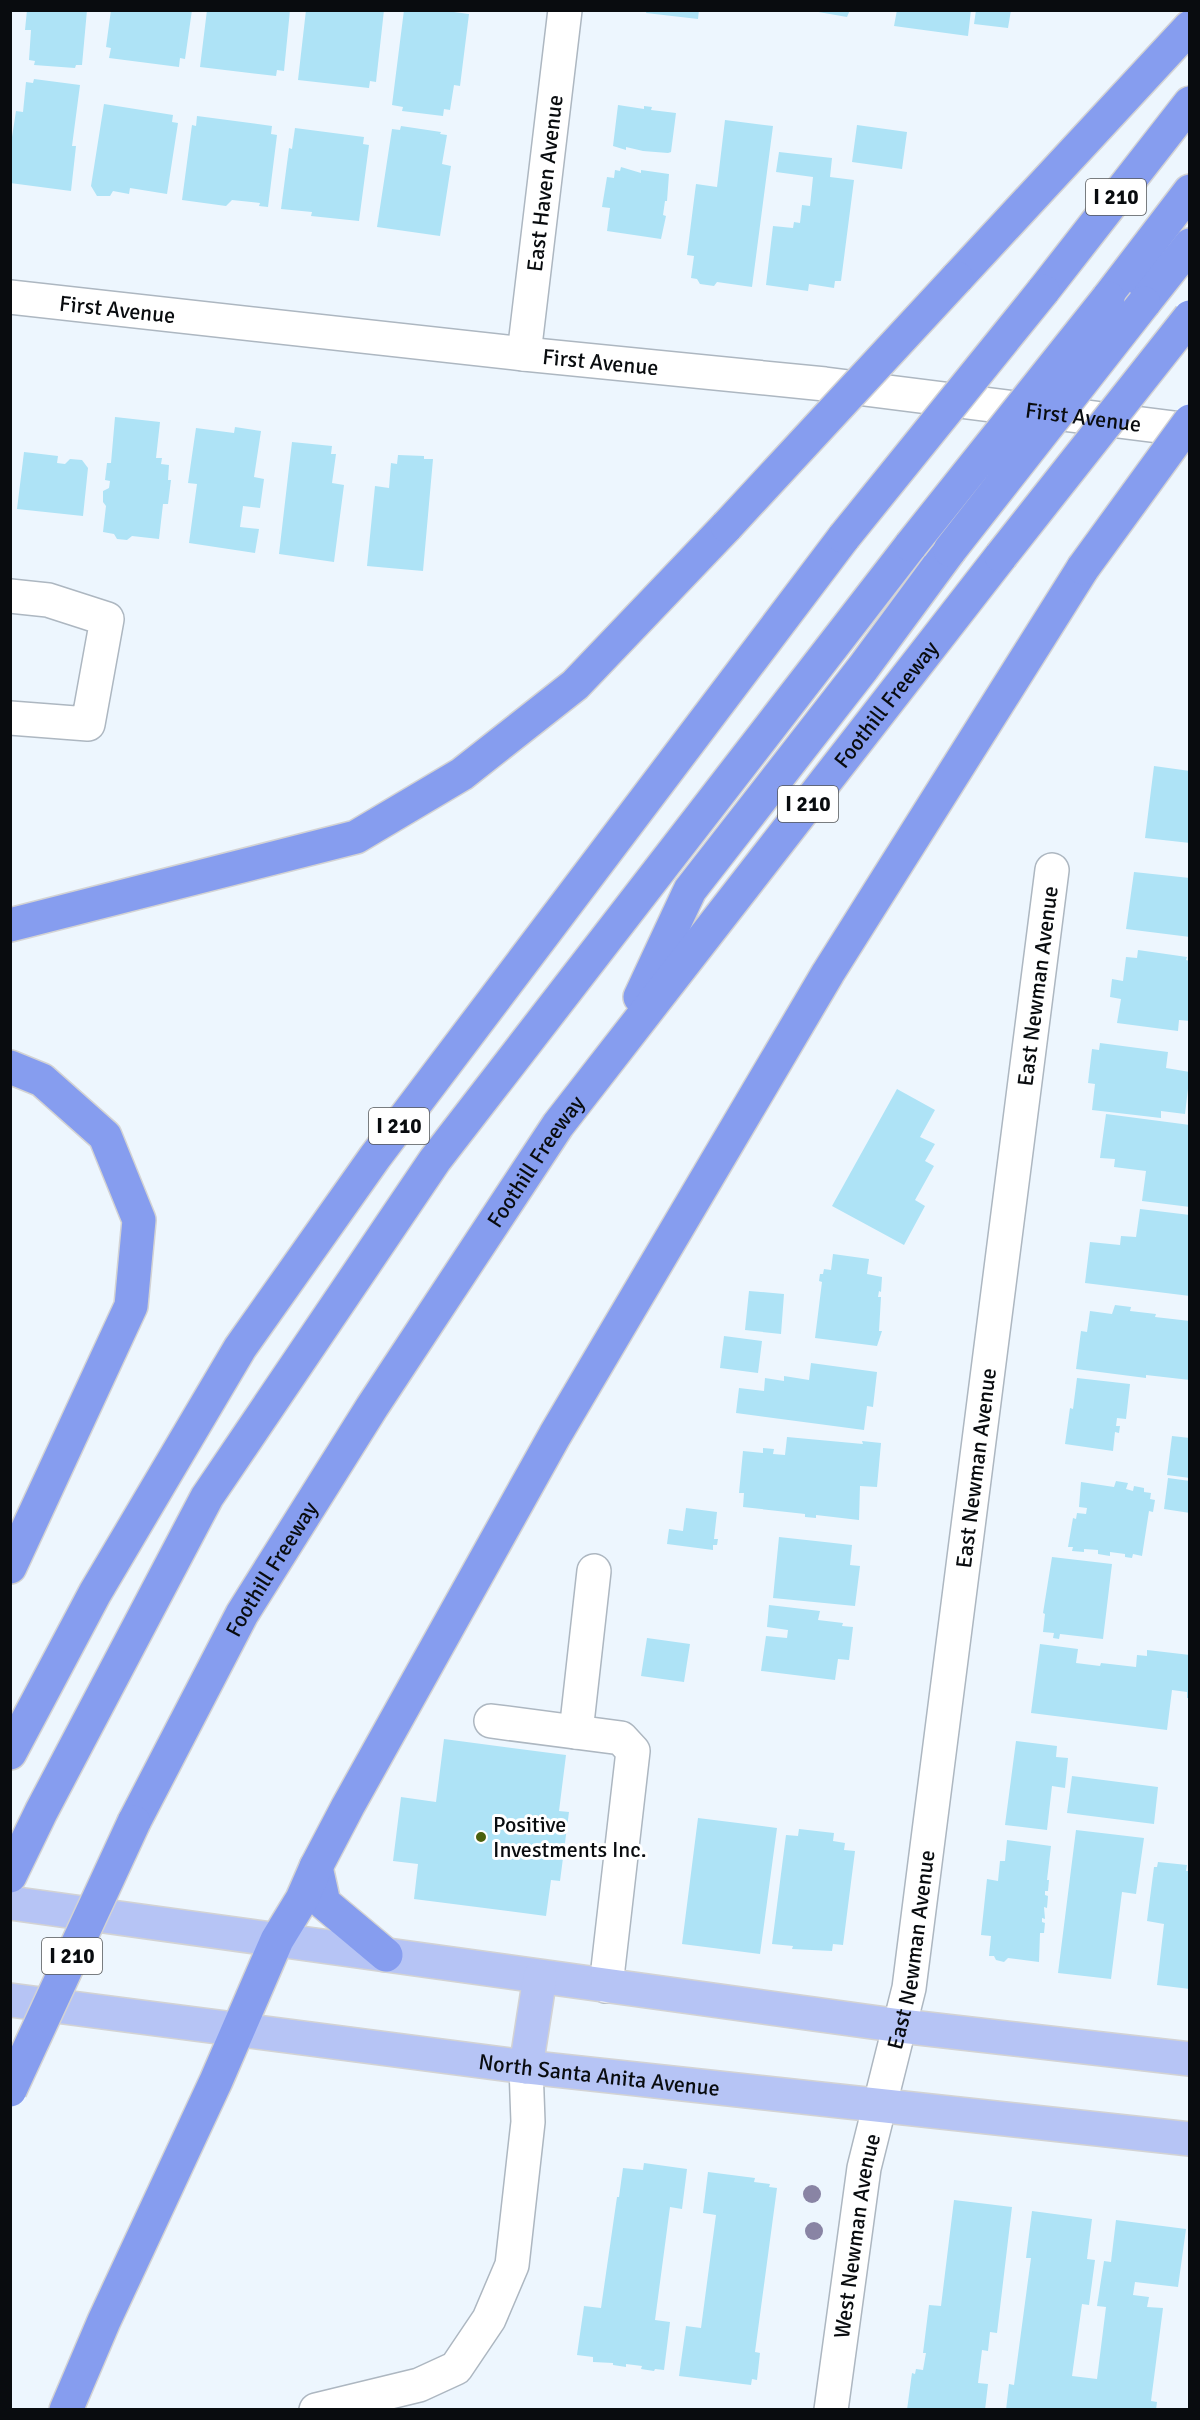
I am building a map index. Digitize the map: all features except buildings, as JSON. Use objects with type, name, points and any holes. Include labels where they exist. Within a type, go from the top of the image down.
[{"type":"highway","points":[[10,925],[356,837],[462,774],[574,685],[727,526],[1190,27]]},
{"type":"highway","name":"I 210","points":[[10,1753],[95,1593],[240,1348],[375,1157],[844,537],[1044,291],[1190,103]]},
{"type":"highway","points":[[10,1876],[41,1812],[207,1497],[435,1160],[911,545],[1108,298],[1190,191]]},
{"type":"highway","points":[[615,1051],[690,890],[863,668],[950,550],[1190,245]]},
{"type":"highway","name":"Foothill Freeway","points":[[10,2090],[134,1822],[248,1604],[372,1407],[558,1125],[1190,317]]},
{"type":"highway","points":[[66,2409],[277,1940],[302,1899],[316,1867],[555,1435],[828,973],[1083,568],[1190,421]]},
{"type":"highway","points":[[10,1067],[42,1080],[105,1136],[139,1220],[131,1306],[10,1567]]},
{"type":"highway","points":[[316,1867],[324,1903],[386,1955]]},
{"type":"main road","points":[[10,1903],[901,2026],[1190,2059]]},
{"type":"main road","points":[[526,2067],[540,1977]]},
{"type":"main road","name":"North Santa Anita Avenue","points":[[10,2000],[526,2067],[1190,2139]]},
{"type":"street","name":"East Haven Avenue","points":[[524,354],[565,10]]},
{"type":"street","name":"First Avenue","points":[[10,297],[837,386],[1190,430]]},
{"type":"street","points":[[10,596],[48,600],[107,619],[88,724],[10,718]]},
{"type":"street","name":"East Newman Avenue","points":[[891,2066],[913,1962],[1052,870]]},
{"type":"street","points":[[576,1732],[594,1571]]},
{"type":"street","points":[[490,1722],[621,1738],[633,1751],[620,1987]]},
{"type":"street","name":"West Newman Avenue","points":[[831,2409],[864,2168],[891,2066]]},
{"type":"street","points":[[316,2409],[419,2385],[456,2368],[489,2319],[512,2265],[528,2122],[526,2067]]},
{"type":"place","name":"Positive Investments Inc.","points":[[481,1837]]}]
